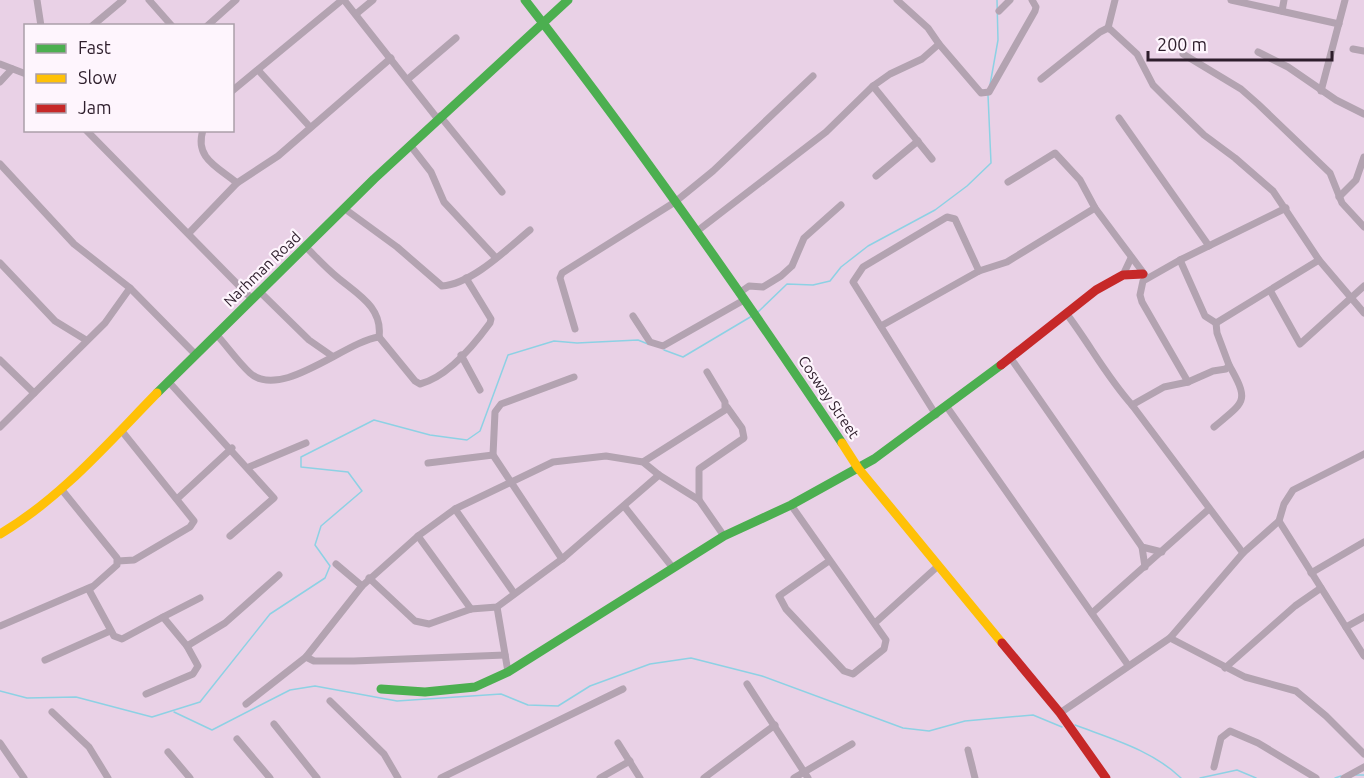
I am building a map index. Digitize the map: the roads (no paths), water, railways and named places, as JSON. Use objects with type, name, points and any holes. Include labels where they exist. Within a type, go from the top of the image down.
[{"type":"street","points":[[37,0],[41,24]]},
{"type":"street","points":[[94,24],[123,0]]},
{"type":"street","points":[[149,0],[170,24]]},
{"type":"street","points":[[209,24],[236,0]]},
{"type":"street","points":[[234,89],[343,0],[502,192]]},
{"type":"street","points":[[356,14],[373,0]]},
{"type":"street","name":"Cosway Street","points":[[525,0],[584,72],[760,321],[858,468],[1060,713],[1106,778]]},
{"type":"street","name":"Narhman Road","points":[[0,534],[29,518],[62,490],[259,291],[439,117],[568,0]]},
{"type":"street","points":[[897,0],[928,28],[981,93],[989,92],[1035,11],[1036,7],[1032,0]]},
{"type":"street","points":[[999,11],[1010,0]]},
{"type":"street","points":[[1041,79],[1062,60],[1108,28],[1115,0]]},
{"type":"street","points":[[1231,0],[1339,24]]},
{"type":"street","points":[[1282,11],[1284,0]]},
{"type":"street","points":[[1322,91],[1345,0]]},
{"type":"street","points":[[1108,28],[1137,54],[1153,85],[1164,96],[1204,135],[1256,174],[1286,208],[1319,260],[1364,313]]},
{"type":"street","points":[[408,79],[456,38]]},
{"type":"street","points":[[696,232],[826,132],[873,86],[890,74],[922,59],[939,44]]},
{"type":"street","points":[[1353,49],[1364,51]]},
{"type":"street","points":[[1258,52],[1288,67],[1322,91],[1364,114]]},
{"type":"street","points":[[1183,54],[1241,89],[1258,104],[1330,173],[1339,197],[1364,227]]},
{"type":"street","points":[[189,233],[237,183],[278,156],[391,58]]},
{"type":"street","points":[[0,64],[24,73]]},
{"type":"street","points":[[0,82],[12,69]]},
{"type":"street","points":[[258,70],[310,127]]},
{"type":"street","points":[[575,329],[560,278],[562,273],[675,202],[713,171],[813,76]]},
{"type":"street","points":[[873,86],[932,159]]},
{"type":"street","points":[[1119,118],[1209,246]]},
{"type":"street","points":[[88,132],[252,299]]},
{"type":"street","points":[[202,132],[200,141],[203,154],[237,183]]},
{"type":"street","points":[[876,176],[918,141]]},
{"type":"street","points":[[410,145],[431,172],[444,202],[496,258]]},
{"type":"street","points":[[1008,182],[1055,153],[1080,180],[1095,208],[1145,275]]},
{"type":"street","points":[[1339,197],[1356,180],[1364,157]]},
{"type":"street","points":[[0,164],[74,244],[130,288],[196,355]]},
{"type":"street","points":[[633,316],[650,342],[663,346],[743,298],[749,286],[763,287],[781,276],[792,266],[804,238],[841,205]]},
{"type":"street","points":[[881,326],[980,271],[1007,262],[1095,208]]},
{"type":"street","points":[[1123,275],[1145,275],[1286,208]]},
{"type":"street","points":[[345,209],[397,248],[438,285],[450,285],[466,278],[496,258],[530,230]]},
{"type":"street","points":[[936,415],[856,289],[853,282],[855,275],[863,267],[947,218],[955,219],[980,271]]},
{"type":"street","points":[[306,247],[371,304],[380,325],[379,337],[420,384],[442,372],[461,355],[491,319],[466,278]]},
{"type":"street","points":[[381,689],[425,692],[475,687],[508,672],[724,536],[791,505],[858,468],[947,407],[1066,312],[1123,275],[1131,258]]},
{"type":"street","points":[[1180,260],[1205,316],[1216,324],[1229,365],[1240,384],[1243,396],[1241,405],[1214,427]]},
{"type":"street","points":[[1216,324],[1271,292],[1319,260]]},
{"type":"street","points":[[0,263],[55,321],[86,340]]},
{"type":"street","points":[[1145,275],[1140,287],[1142,302],[1188,382]]},
{"type":"street","points":[[1271,292],[1300,344],[1352,300],[1364,286]]},
{"type":"street","points":[[0,428],[105,323],[130,288]]},
{"type":"street","points":[[259,291],[309,340],[332,356]]},
{"type":"street","points":[[1066,312],[1093,349],[1105,372],[1244,553]]},
{"type":"street","points":[[216,334],[251,374],[262,380],[279,379],[313,369],[332,356],[367,339],[379,337]]},
{"type":"street","points":[[461,355],[480,390]]},
{"type":"street","points":[[1010,357],[1142,547],[1145,567]]},
{"type":"street","points":[[0,360],[34,393]]},
{"type":"street","points":[[1132,405],[1164,387],[1188,382],[1213,371],[1226,369],[1229,365]]},
{"type":"street","points":[[699,500],[699,469],[744,438],[742,428],[726,406],[708,372]]},
{"type":"street","points":[[562,559],[493,455],[495,412],[498,406],[574,377]]},
{"type":"street","points":[[168,381],[232,448],[274,498],[230,536]]},
{"type":"street","points":[[644,462],[726,406]]},
{"type":"street","points":[[947,407],[1128,665]]},
{"type":"street","points":[[0,626],[91,587],[118,561],[134,560],[190,527],[194,521],[121,430]]},
{"type":"street","points":[[249,467],[306,443]]},
{"type":"street","points":[[177,499],[232,448]]},
{"type":"street","points":[[1060,713],[1170,638],[1244,553],[1279,521],[1284,504],[1293,490],[1364,454]]},
{"type":"street","points":[[429,464],[493,455]]},
{"type":"street","points":[[246,704],[306,657],[369,578],[418,536],[455,509],[510,482],[568,458],[606,456],[644,462],[659,475],[699,500],[724,536]]},
{"type":"street","points":[[369,578],[415,621],[422,624],[429,624],[471,609],[497,607],[562,559],[659,475]]},
{"type":"street","points":[[62,490],[118,561]]},
{"type":"street","points":[[791,505],[829,561],[876,622],[887,645],[857,673],[849,674],[782,603],[779,596],[829,561]]},
{"type":"street","points":[[624,506],[673,568]]},
{"type":"street","points":[[455,509],[514,593]]},
{"type":"street","points":[[1092,613],[1209,509]]},
{"type":"street","points":[[1279,521],[1364,656]]},
{"type":"street","points":[[418,536],[471,609]]},
{"type":"street","points":[[1311,573],[1364,542]]},
{"type":"street","points":[[1142,547],[1162,552]]},
{"type":"street","points":[[336,564],[362,586]]},
{"type":"street","points":[[876,622],[938,566]]},
{"type":"street","points":[[187,646],[225,623],[279,575]]},
{"type":"street","points":[[91,587],[90,594],[110,631],[114,636],[122,639],[200,598]]},
{"type":"street","points":[[1226,668],[1295,606],[1321,588]]},
{"type":"street","points":[[497,607],[508,672]]},
{"type":"street","points":[[146,694],[195,672],[198,666],[187,646],[163,617]]},
{"type":"street","points":[[1346,627],[1364,617]]},
{"type":"street","points":[[45,660],[110,631]]},
{"type":"street","points":[[1170,638],[1226,668],[1268,685],[1296,691],[1326,716],[1364,754]]},
{"type":"street","points":[[306,657],[314,661],[354,661],[505,655]]},
{"type":"street","points":[[747,684],[806,775]]},
{"type":"street","points":[[441,778],[623,689]]},
{"type":"street","points":[[330,701],[384,754],[398,778]]},
{"type":"street","points":[[52,712],[89,747],[108,778]]},
{"type":"street","points":[[274,724],[317,778]]},
{"type":"street","points":[[704,778],[775,725]]},
{"type":"street","points":[[1214,767],[1221,738],[1230,731],[1258,743],[1316,778]]},
{"type":"street","points":[[237,739],[270,778]]},
{"type":"street","points":[[618,743],[640,778]]},
{"type":"street","points":[[0,744],[24,778]]},
{"type":"street","points":[[794,778],[806,775],[852,744]]},
{"type":"street","points":[[968,750],[975,778]]},
{"type":"street","points":[[168,752],[190,778]]},
{"type":"street","points":[[600,778],[630,761]]},
{"type":"street","points":[[1344,778],[1364,767]]},
{"type":"waterway","points":[[990,85],[998,40],[997,0]]},
{"type":"waterway","points":[[758,312],[787,284],[813,285],[830,281],[841,267],[868,246],[935,210],[967,186],[991,163],[988,95]]},
{"type":"waterway","points":[[664,350],[683,357],[752,316]]},
{"type":"waterway","points":[[0,691],[27,698],[76,697],[152,717],[200,702],[270,614],[325,578],[330,566],[315,545],[321,526],[362,491],[348,472],[301,467],[301,457],[374,420],[430,435],[467,440],[480,431],[508,355],[554,341],[577,343],[638,340],[648,344]]},
{"type":"waterway","points":[[174,712],[212,730],[290,690],[315,686],[397,701],[501,694],[528,705],[558,706],[590,686],[650,664],[691,658],[762,676],[903,728],[929,731],[965,721],[1033,715],[1062,727]]},
{"type":"waterway","points":[[1075,725],[1144,753],[1170,768],[1181,778]]},
{"type":"waterway","points":[[1200,778],[1237,770],[1256,778]]},
{"type":"waterway","points":[[1356,775],[1364,775]]},
{"type":"waterway","points":[[1335,778],[1341,776]]}]
